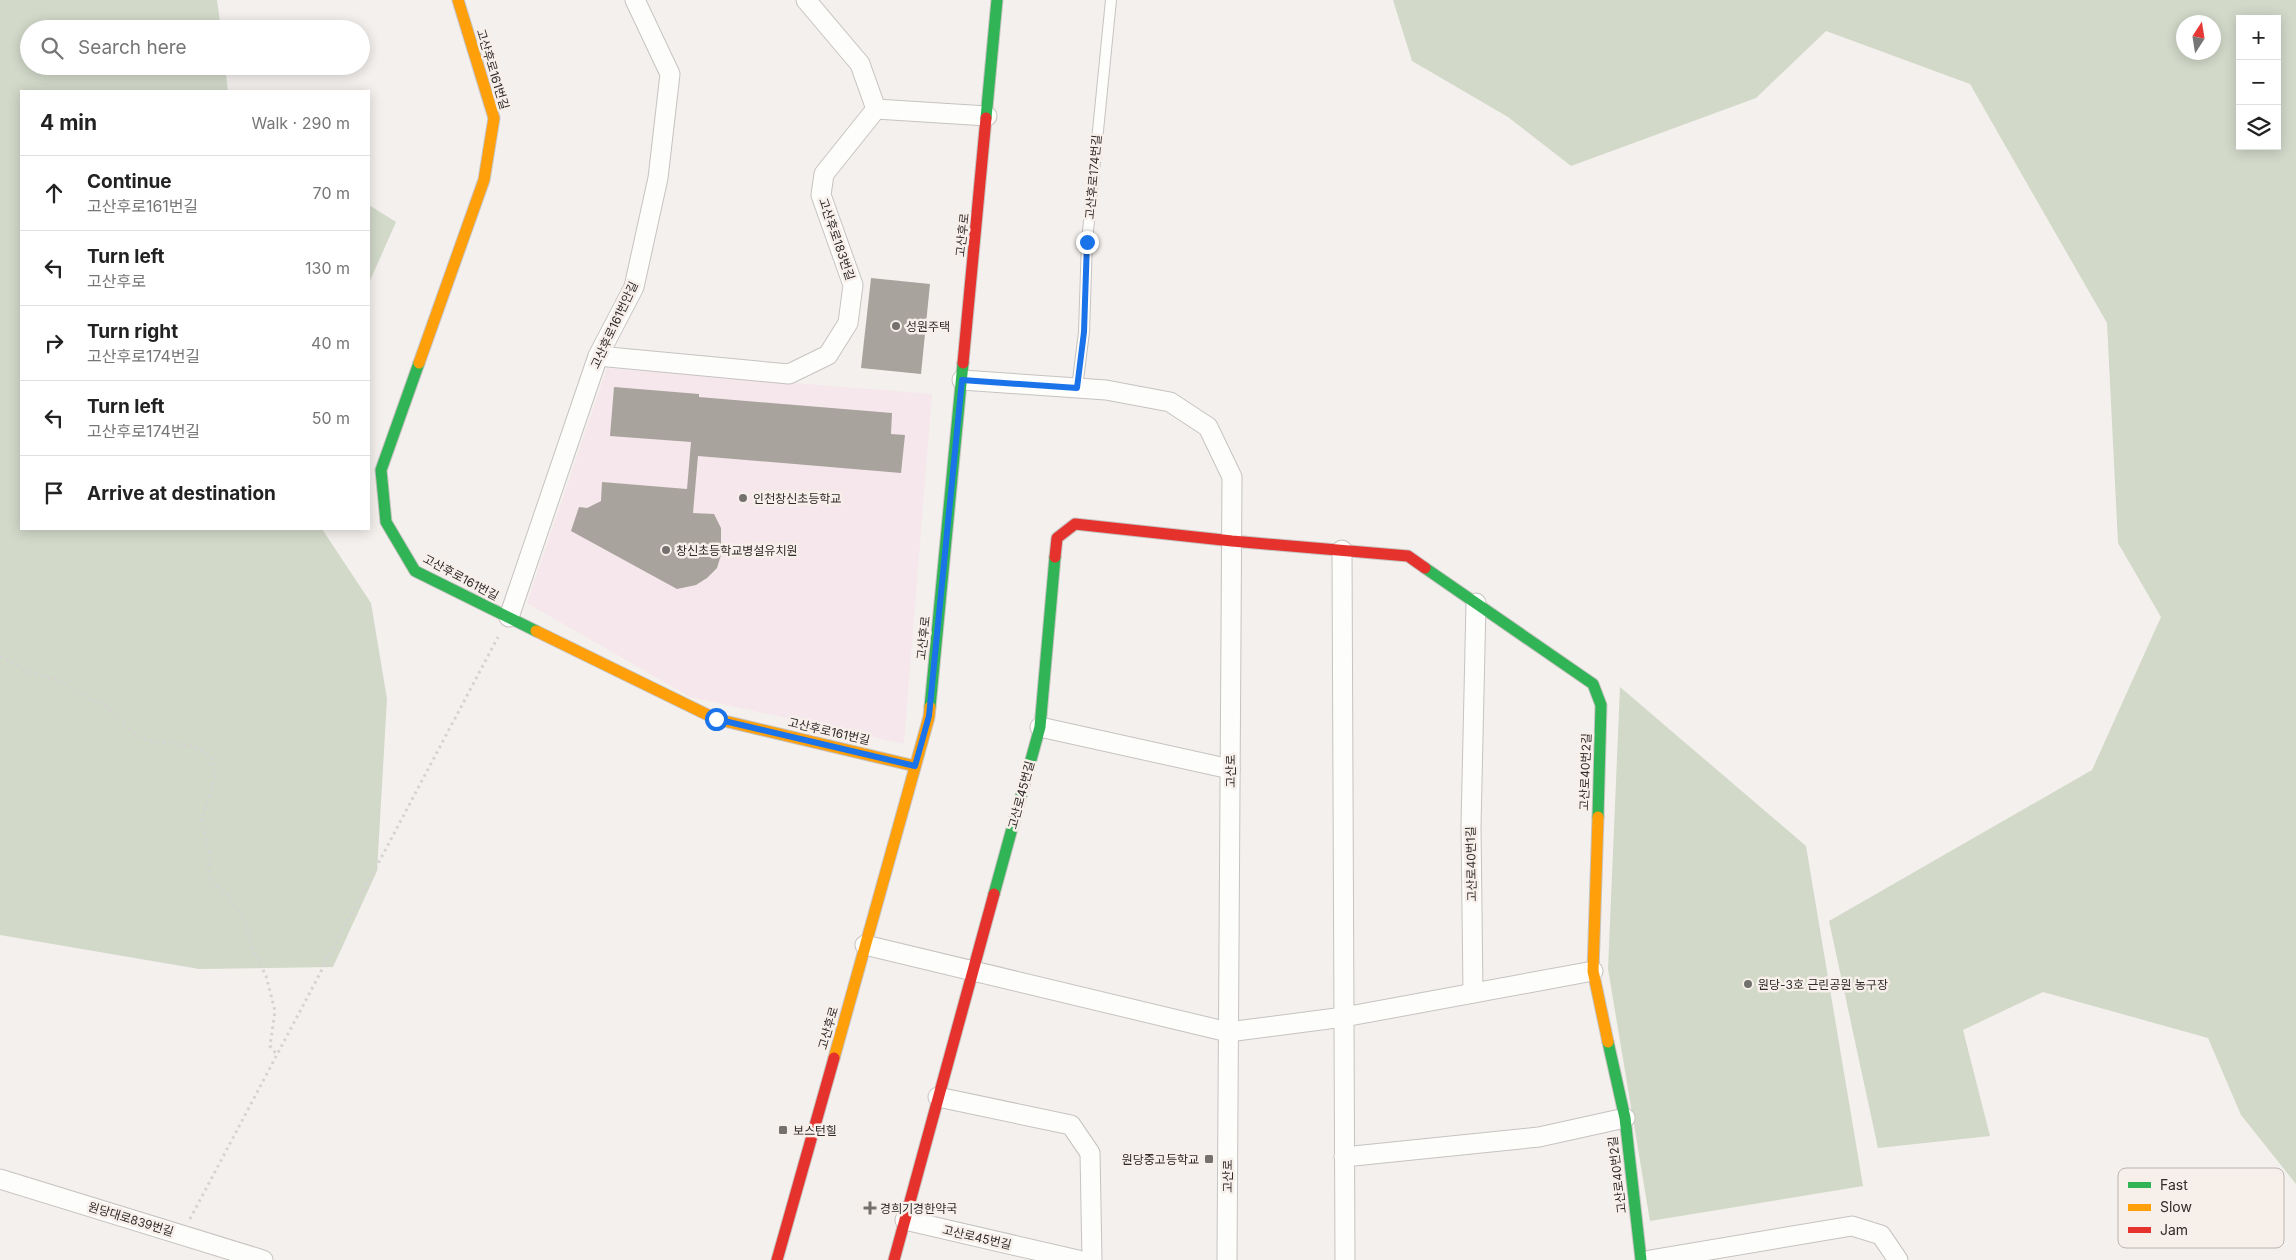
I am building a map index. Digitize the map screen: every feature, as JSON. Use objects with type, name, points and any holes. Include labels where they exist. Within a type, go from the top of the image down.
[{"type":"street","name":"고산후로161번길","points":[[458,0],[494,118],[484,180],[381,470],[386,522],[415,571],[716,719],[915,766]]},
{"type":"street","name":"고산후로161번안길","points":[[509,617],[598,356],[634,287],[658,178],[670,74],[635,0]]},
{"type":"street","points":[[806,0],[860,64],[876,109],[987,116]]},
{"type":"street","name":"고산후로","points":[[777,1260],[929,716],[997,0]]},
{"type":"street","name":"고산후로183번길","points":[[598,356],[789,374],[828,355],[848,323],[853,285],[821,195],[824,174],[876,109]]},
{"type":"street","points":[[962,380],[1077,388]]},
{"type":"street","name":"고산로","points":[[1077,388],[1106,390],[1170,402],[1208,427],[1232,477],[1227,1260]]},
{"type":"street","name":"고산로45번길","points":[[894,1260],[1040,727],[1057,538],[1075,524],[1232,541]]},
{"type":"street","name":"고산로40번2길","points":[[1232,541],[1408,556],[1593,684],[1601,705],[1593,971],[1624,1118],[1641,1260]]},
{"type":"street","points":[[1342,550],[1345,1260]]},
{"type":"street","name":"고산로40번1길","points":[[1473,993],[1471,826],[1476,603]]},
{"type":"street","points":[[1040,727],[1230,768]]},
{"type":"street","points":[[865,945],[1228,1032],[1344,1017],[1593,971]]},
{"type":"street","points":[[938,1097],[1071,1125],[1090,1153],[1092,1260]]},
{"type":"street","points":[[1344,1157],[1538,1137],[1624,1118]]},
{"type":"street","name":"원당대로839번길","points":[[0,1179],[263,1260]]},
{"type":"street","name":"고산로45번길","points":[[905,1220],[1078,1260]]},
{"type":"street","points":[[1650,1260],[1852,1226],[1880,1235],[1898,1260]]},
{"type":"lane","name":"고산후로174번길","points":[[1077,388],[1084,332],[1087,242],[1111,0]]},
{"type":"path","points":[[182,1235],[509,617]]},
{"type":"path","points":[[0,656],[31,672],[61,681],[89,699],[106,706],[132,732],[149,741],[194,746],[212,756],[216,775],[201,820],[210,854],[208,872],[211,881],[226,892],[246,924],[252,945],[266,976],[276,1011],[270,1046],[277,1055]]},
{"type":"shaded area","name":"인천창신초등학교","points":[[607,368],[932,394],[904,744],[690,697],[527,603]]},
{"type":"green space","points":[[0,0],[217,0],[220,20],[20,20],[20,75],[226,75],[228,90],[20,90],[20,530],[323,530],[371,603],[387,699],[377,871],[333,967],[199,969],[0,935]]},
{"type":"green space","points":[[1393,0],[2296,0],[2296,1184],[2241,1115],[2208,1038],[2043,992],[1963,1030],[1990,1136],[1878,1148],[1829,921],[2092,770],[2161,617],[2118,543],[2107,323],[1970,84],[1826,31],[1756,98],[1571,166],[1508,117],[1412,61]]},
{"type":"green space","points":[[370,206],[396,222],[370,281]]},
{"type":"green space","points":[[1620,687],[1806,846],[1863,1186],[1650,1221],[1608,969]]},
{"type":"building","name":"성원주택","points":[[871,278],[930,284],[921,374],[861,368]]},
{"type":"building","points":[[614,387],[699,394],[699,397],[892,413],[891,434],[905,435],[901,473],[698,456],[693,513],[714,514],[721,528],[721,555],[717,568],[707,578],[696,585],[677,589],[571,531],[579,507],[587,508],[601,501],[602,482],[687,489],[691,442],[610,436]]},
{"type":"traffic: fast","points":[[986,118],[997,0]]},
{"type":"traffic: fast","points":[[419,363],[381,470],[386,522],[415,571],[536,631]]},
{"type":"traffic: fast","points":[[930,707],[963,363]]},
{"type":"traffic: fast","points":[[994,894],[1040,727],[1055,557]]},
{"type":"traffic: fast","points":[[1425,568],[1593,684],[1601,705],[1598,817]]},
{"type":"traffic: fast","points":[[1608,1042],[1625,1118],[1641,1260]]},
{"type":"traffic: slow","points":[[419,363],[484,180],[494,118],[458,0]]},
{"type":"traffic: slow","points":[[536,631],[716,719],[915,766]]},
{"type":"traffic: slow","points":[[834,1058],[929,717],[930,707]]},
{"type":"traffic: slow","points":[[1598,817],[1593,971],[1608,1042]]},
{"type":"traffic: jam","points":[[963,363],[986,118]]},
{"type":"traffic: jam","points":[[1055,557],[1057,538],[1075,524],[1232,541],[1408,556],[1425,568]]},
{"type":"traffic: jam","points":[[894,1260],[994,894]]},
{"type":"traffic: jam","points":[[777,1260],[834,1058]]},
{"type":"place","name":"성원주택","points":[[896,326]]},
{"type":"place","name":"인천창신초등학교","points":[[743,498]]},
{"type":"place","name":"창신초등학교병설유치원","points":[[666,550]]},
{"type":"place","name":"원당-3호 근린공원 농구장","points":[[1748,984]]},
{"type":"place","name":"보스턴힐","points":[[783,1130]]},
{"type":"place","name":"원당중고등학교","points":[[1209,1159]]},
{"type":"place","name":"경희기경한약국","points":[[870,1208]]},
{"type":"route","points":[[716,719],[915,766],[929,716],[962,380],[1077,388],[1084,332],[1087,242]]}]
